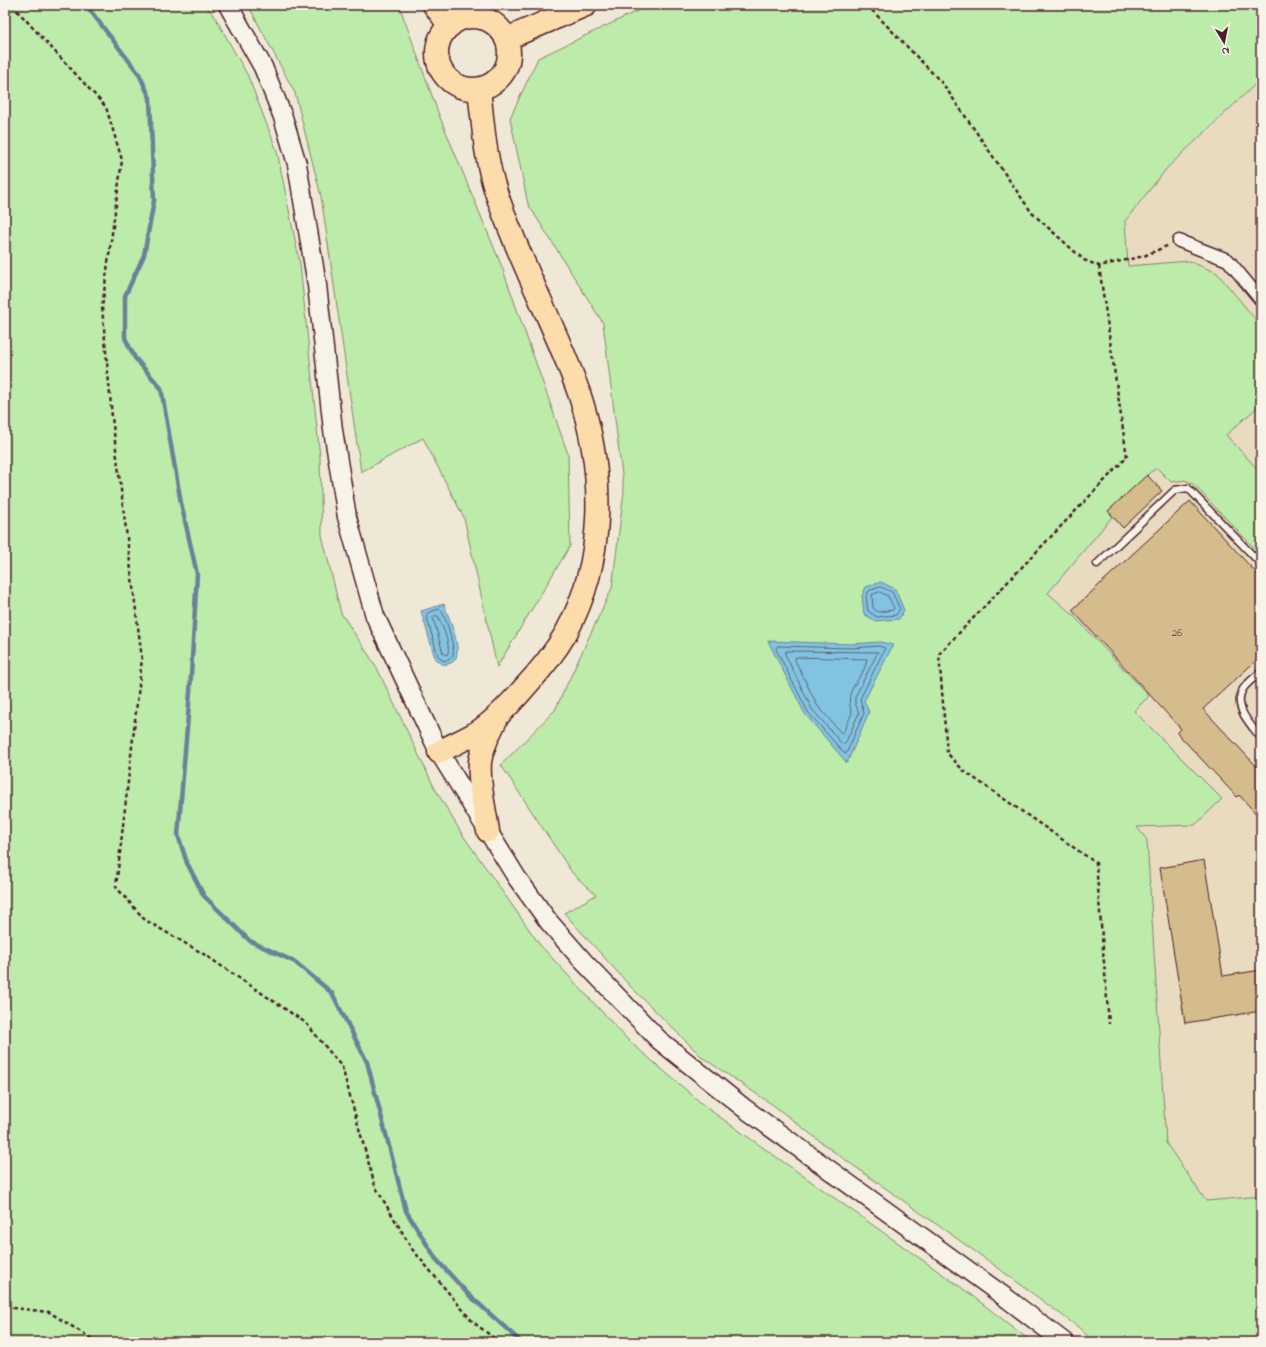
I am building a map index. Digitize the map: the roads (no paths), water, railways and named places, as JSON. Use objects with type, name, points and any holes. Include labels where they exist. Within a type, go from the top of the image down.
[{"type":"highway","points":[[434,5],[450,26]]},
{"type":"highway","points":[[506,39],[586,5]]},
{"type":"highway","points":[[478,16],[491,21],[500,28],[506,39],[509,52],[505,70],[493,83],[479,89],[459,87],[445,76],[437,62],[436,46],[441,35],[460,18],[478,16]]},
{"type":"highway","points":[[439,752],[481,729],[498,715],[536,675],[566,634],[578,606],[589,571],[595,542],[598,510],[598,483],[592,443],[579,394],[496,192],[486,156],[479,89]]},
{"type":"highway","points":[[488,831],[481,782],[480,762],[486,741],[498,715]]},
{"type":"main road","points":[[228,5],[263,67],[283,117],[297,164],[305,204],[317,285],[340,476],[347,517],[375,616],[439,752],[517,878],[549,922],[616,997],[658,1040],[744,1108],[1010,1300],[1064,1342]]},
{"type":"street","points":[[1179,241],[1228,260],[1261,300]]},
{"type":"lane","points":[[1097,564],[1175,490],[1188,488],[1261,564]]},
{"type":"lane","points":[[1261,672],[1243,689],[1239,701],[1243,715],[1261,738]]},
{"type":"water","points":[[881,582],[895,589],[904,610],[899,619],[875,621],[864,614],[862,596],[866,587]]},
{"type":"water","points":[[444,604],[453,628],[457,647],[457,655],[454,661],[448,664],[441,663],[435,658],[421,611]]},
{"type":"water","points":[[768,641],[851,644],[880,642],[893,645],[864,701],[869,712],[847,763],[805,714]]},
{"type":"waterway","points":[[86,5],[139,74],[150,98],[154,201],[144,255],[125,296],[125,338],[135,358],[161,388],[181,503],[197,574],[190,692],[178,835],[187,863],[204,896],[250,941],[295,962],[332,993],[367,1062],[406,1211],[436,1259],[468,1294],[521,1342]]}]
